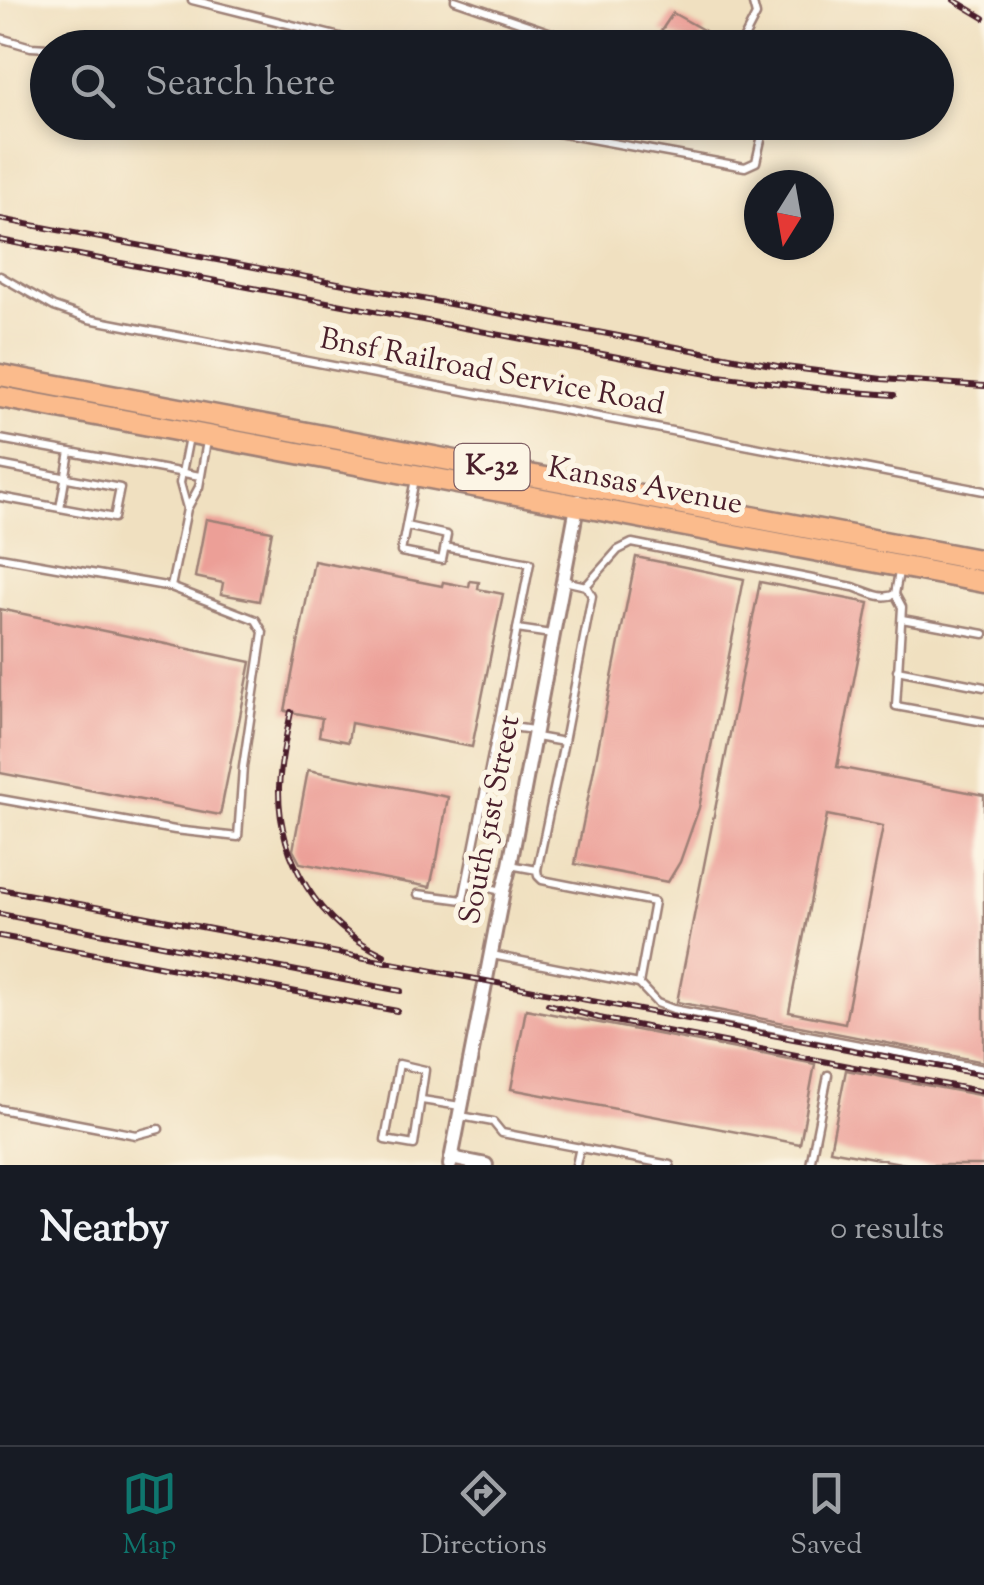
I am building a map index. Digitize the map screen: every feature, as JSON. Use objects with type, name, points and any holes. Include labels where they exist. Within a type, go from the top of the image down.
[{"type":"main road","name":"Kansas Avenue","points":[[0,376],[197,427]]},
{"type":"main road","name":"Kansas Avenue","points":[[0,397],[984,561]]},
{"type":"main road","name":"Kansas Avenue","points":[[579,494],[984,582]]},
{"type":"street","name":"South 51st Street","points":[[451,1162],[579,494]]},
{"type":"street","points":[[451,1162],[486,1165]]},
{"type":"lane","points":[[192,0],[312,30]]},
{"type":"lane","points":[[454,0],[542,30]]},
{"type":"lane","points":[[748,30],[756,15],[752,0]]},
{"type":"lane","points":[[0,38],[30,46]]},
{"type":"lane","points":[[593,140],[745,168],[756,162],[762,140]]},
{"type":"lane","name":"Bnsf Railroad Service Road","points":[[0,276],[54,307],[89,319],[984,491]]},
{"type":"lane","points":[[188,509],[180,483],[197,427]]},
{"type":"lane","points":[[172,588],[188,509],[199,487],[197,427]]},
{"type":"lane","points":[[0,439],[200,476]]},
{"type":"lane","points":[[60,508],[70,452]]},
{"type":"lane","points":[[406,526],[447,534],[442,560],[402,552],[406,526],[418,464]]},
{"type":"lane","points":[[0,466],[120,488],[114,518],[0,497]]},
{"type":"lane","points":[[586,586],[618,550],[632,543],[853,586],[888,598],[895,594]]},
{"type":"lane","points":[[418,894],[463,900],[530,563],[444,547]]},
{"type":"lane","points":[[0,556],[172,588],[256,620],[263,632],[242,767],[238,838],[0,799]]},
{"type":"lane","points":[[900,566],[895,594],[902,607],[896,706],[984,722]]},
{"type":"lane","points":[[563,581],[586,586],[592,596],[538,876],[542,880],[654,902],[639,984]]},
{"type":"lane","points":[[901,618],[984,634]]},
{"type":"lane","points":[[517,629],[552,634]]},
{"type":"lane","points":[[898,670],[984,686]]},
{"type":"lane","points":[[498,724],[564,742]]},
{"type":"lane","points":[[510,865],[538,870]]},
{"type":"lane","points":[[467,884],[503,891]]},
{"type":"lane","points":[[491,955],[639,984],[657,1003],[673,1009],[984,1069]]},
{"type":"lane","points":[[399,1064],[425,1070],[422,1100],[414,1145],[386,1140],[399,1064]]},
{"type":"lane","points":[[810,1165],[828,1074]]},
{"type":"lane","points":[[422,1100],[493,1122],[502,1132],[670,1165]]},
{"type":"lane","points":[[0,1110],[136,1135],[158,1128]]},
{"type":"lane","points":[[576,1165],[580,1148]]},
{"type":"building","points":[[673,13],[703,30],[662,30]]},
{"type":"building","points":[[206,519],[272,531],[259,601],[221,594],[223,583],[195,577]]},
{"type":"building","points":[[636,557],[744,579],[699,808],[680,862],[668,882],[575,864]]},
{"type":"building","points":[[314,561],[442,586],[443,582],[469,587],[470,581],[479,582],[478,589],[503,594],[472,747],[351,723],[348,742],[319,736],[322,718],[285,711]]},
{"type":"building","points":[[760,582],[869,603],[837,767],[984,795],[984,1062],[677,1002]],"holes":[[[827,815],[883,826],[845,1023],[789,1012]]]},
{"type":"building","points":[[0,609],[251,662],[220,815],[0,773]]},
{"type":"building","points":[[308,770],[448,797],[430,887],[300,863],[293,850]]},
{"type":"building","points":[[526,1009],[815,1064],[800,1144],[511,1089]]},
{"type":"building","points":[[846,1070],[984,1096],[984,1165],[911,1165],[830,1150]]},
{"type":"railway","points":[[954,0],[984,18]]},
{"type":"railway","points":[[0,219],[777,366],[984,386]]},
{"type":"railway","points":[[0,240],[718,376],[894,395]]},
{"type":"railway","points":[[291,712],[279,788],[286,840],[295,864],[322,908],[361,942],[384,955]]},
{"type":"railway","points":[[0,889],[984,1075]]},
{"type":"railway","points":[[0,914],[401,991]]},
{"type":"railway","points":[[0,936],[397,1011]]},
{"type":"railway","points":[[548,1004],[599,1018],[984,1092]]}]
